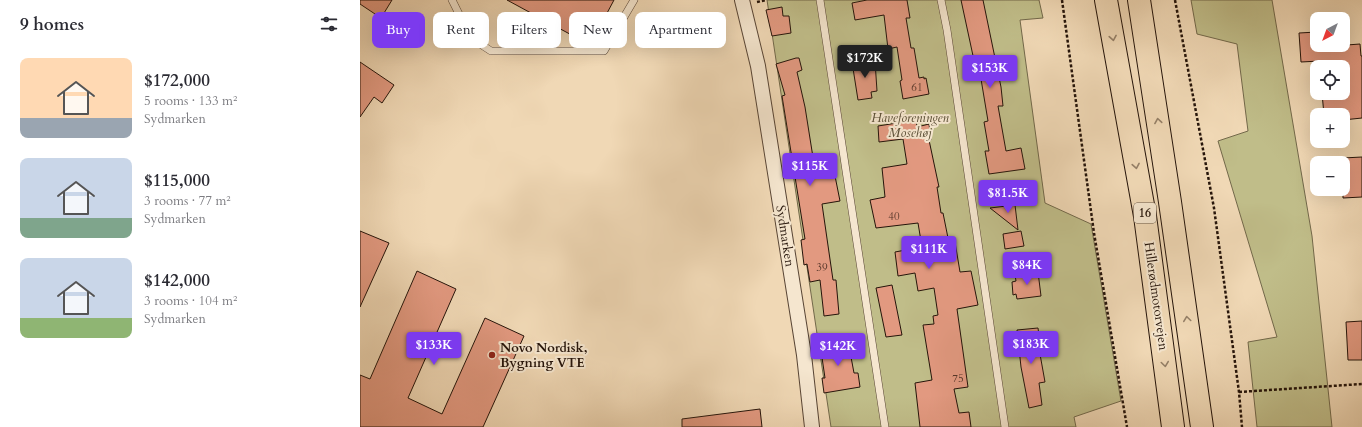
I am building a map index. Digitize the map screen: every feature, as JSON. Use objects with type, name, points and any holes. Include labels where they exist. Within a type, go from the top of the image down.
[{"type":"highway","name":"Hillerødmotorvejen","points":[[1106,0],[1145,216],[1173,427]]},
{"type":"highway","name":"16","points":[[1139,0],[1202,427]]},
{"type":"street","name":"Sydmarken","points":[[742,0],[758,66],[804,355],[812,427]]},
{"type":"lane","points":[[452,0],[471,38],[491,51],[604,51],[634,0]]},
{"type":"lane","points":[[820,0],[885,427]]},
{"type":"lane","points":[[941,0],[948,30],[1005,427]]},
{"type":"path","points":[[1062,0],[1094,233],[1127,427]]},
{"type":"path","points":[[1175,0],[1214,208],[1239,392],[1242,427]]},
{"type":"path","points":[[1239,392],[1362,384]]},
{"type":"green space","name":"Haveforeningen Mosehøj","points":[[767,0],[1039,0],[1043,18],[1020,20],[1045,203],[1091,224],[1121,401],[1074,417],[1076,427],[831,427]]},
{"type":"green space","points":[[1191,0],[1272,0],[1312,236],[1332,427],[1257,427],[1248,342],[1277,337],[1218,141],[1248,131],[1237,44],[1197,34]]},
{"type":"building","points":[[360,0],[392,0],[385,12],[372,12],[360,4]]},
{"type":"building","points":[[507,0],[614,0],[608,12],[569,12],[569,34],[561,29],[561,12],[529,12]]},
{"type":"building","points":[[867,0],[907,0],[910,18],[906,18],[911,48],[914,48],[919,78],[926,78],[929,94],[903,99],[897,47],[888,49],[884,15],[855,20],[852,3]]},
{"type":"building","points":[[961,0],[983,0],[1001,87],[1003,106],[998,106],[1006,151],[1021,148],[1025,169],[989,174],[985,151],[989,151],[984,122],[988,121],[981,79],[978,79]]},
{"type":"building","points":[[782,7],[783,16],[789,16],[791,33],[772,36],[766,10]]},
{"type":"building","points":[[1310,32],[1310,52],[1350,52],[1350,45],[1360,44],[1362,56],[1362,118],[1350,119],[1350,108],[1323,108],[1323,100],[1350,100],[1350,60],[1310,60],[1310,62],[1301,62],[1299,33]]},
{"type":"building","points":[[799,58],[802,70],[797,72],[805,107],[815,170],[833,166],[840,201],[822,204],[833,280],[836,280],[839,314],[824,316],[820,280],[810,282],[807,264],[804,265],[801,240],[805,239],[782,96],[785,95],[776,64]]},
{"type":"building","points":[[875,61],[877,91],[871,92],[872,98],[858,100],[852,62]]},
{"type":"building","points":[[360,62],[394,85],[382,103],[374,97],[360,117]]},
{"type":"building","points":[[916,120],[917,127],[929,124],[931,140],[929,140],[939,187],[937,187],[941,213],[943,213],[949,243],[955,242],[960,272],[971,271],[978,305],[957,309],[968,387],[954,389],[959,413],[969,412],[971,427],[920,427],[915,383],[932,380],[923,325],[934,324],[933,316],[938,315],[934,288],[918,291],[915,273],[898,276],[895,252],[922,247],[918,223],[876,228],[870,200],[885,197],[882,168],[907,164],[903,139],[879,142],[878,126]]},
{"type":"building","points":[[1362,157],[1362,197],[1343,198],[1343,196],[1350,196],[1350,158]]},
{"type":"building","points":[[1015,205],[1018,230],[990,208]]},
{"type":"building","points":[[360,231],[389,243],[360,307]]},
{"type":"building","points":[[1021,231],[1024,246],[1005,249],[1003,234]]},
{"type":"building","name":"Novo Nordisk, Bygning VTE","points":[[417,271],[456,289],[408,398],[442,414],[485,318],[524,336],[483,427],[360,427],[360,375],[370,379]]},
{"type":"building","points":[[1038,272],[1041,296],[1017,299],[1016,294],[1013,295],[1012,282],[1016,281],[1015,275]]},
{"type":"building","points":[[892,285],[902,335],[886,337],[876,288]]},
{"type":"building","points":[[1362,321],[1362,360],[1348,360],[1346,322]]},
{"type":"building","points":[[1038,328],[1040,343],[1038,343],[1045,382],[1039,383],[1042,405],[1029,408],[1021,367],[1017,330]]},
{"type":"building","points":[[848,341],[854,373],[858,373],[860,387],[824,393],[822,378],[825,378],[820,344]]},
{"type":"building","points":[[760,409],[762,427],[682,427],[682,419]]},
{"type":"place","name":"Novo Nordisk, Bygning VTE","points":[[492,355]]}]
